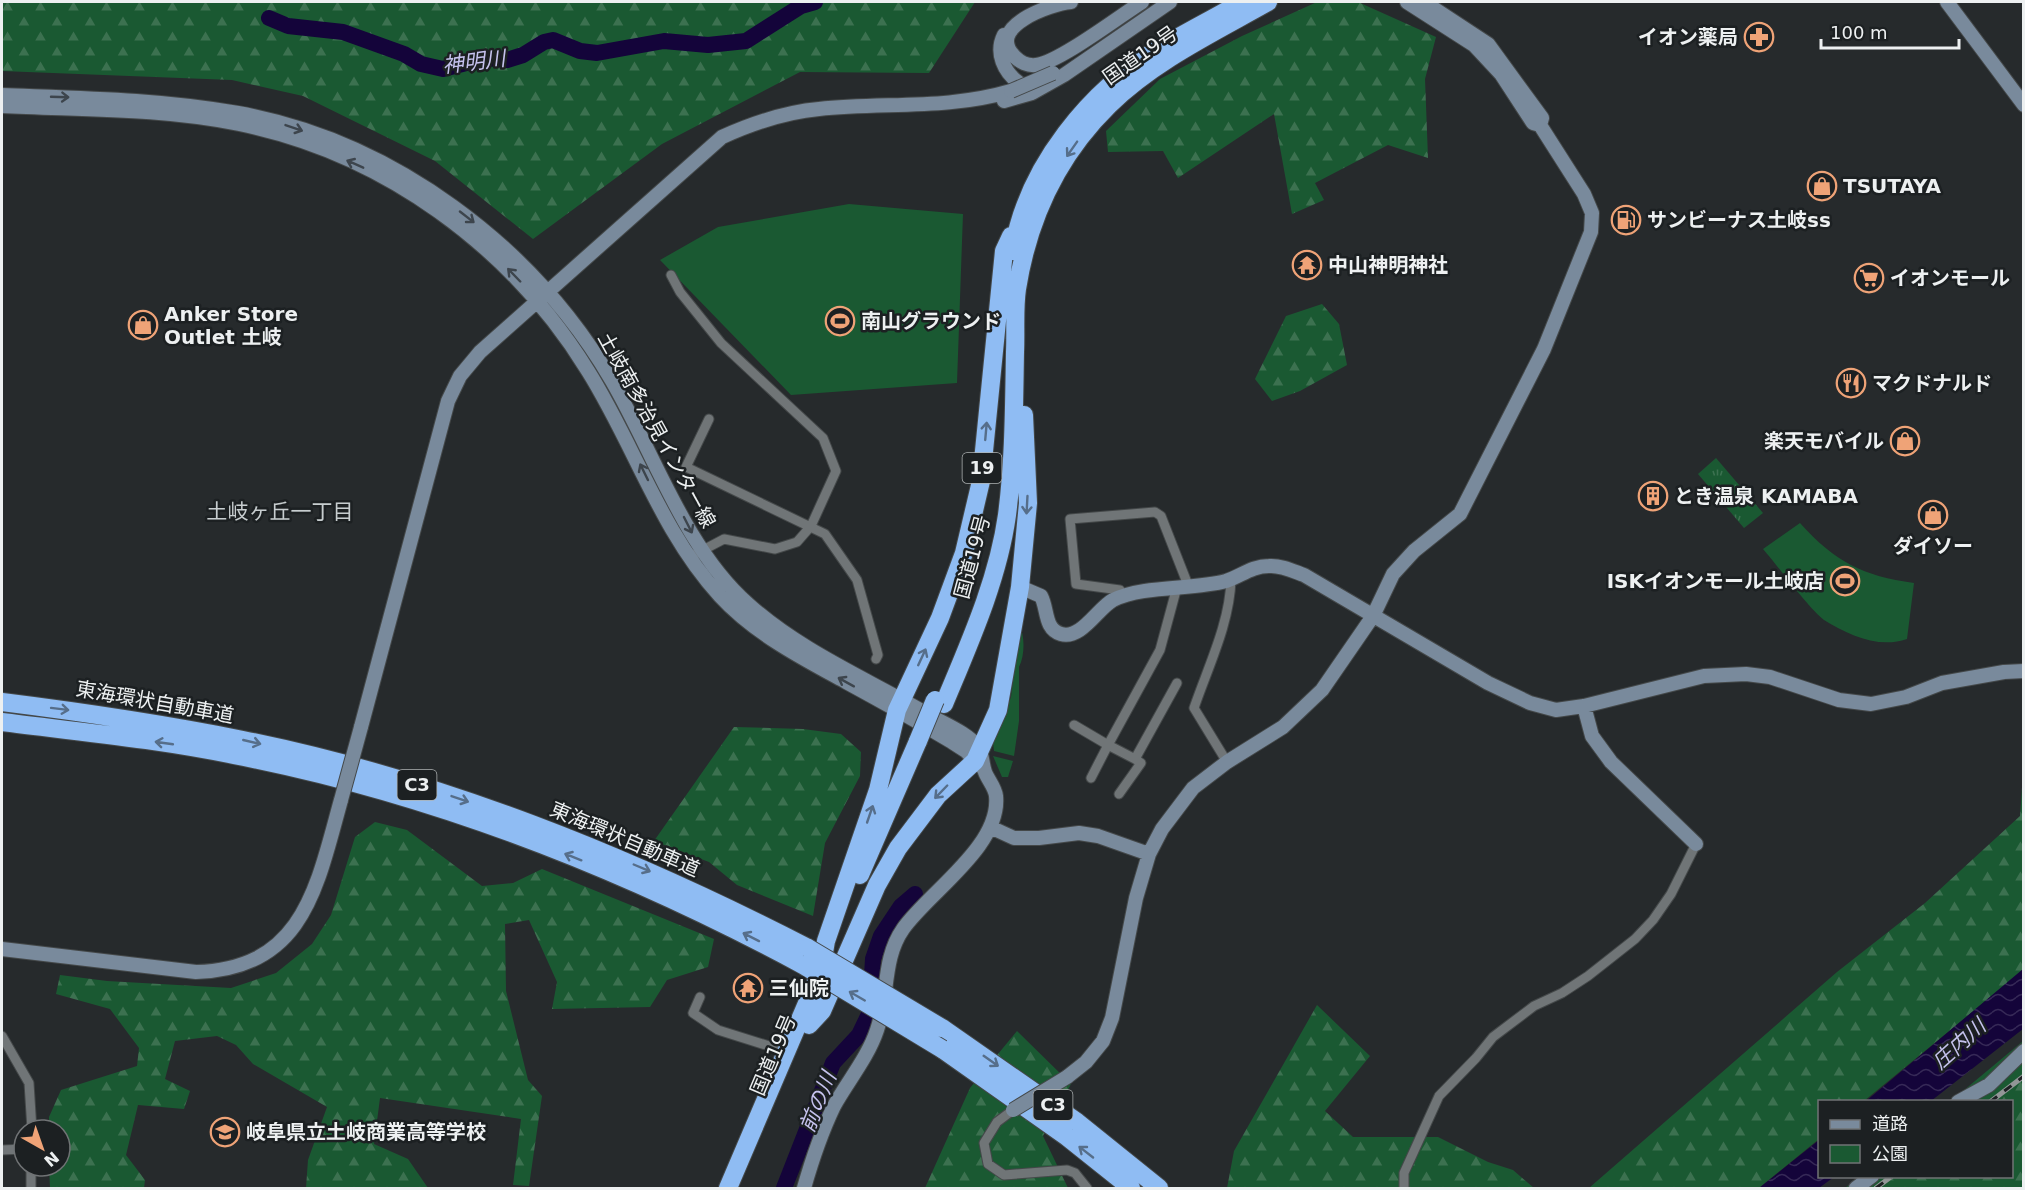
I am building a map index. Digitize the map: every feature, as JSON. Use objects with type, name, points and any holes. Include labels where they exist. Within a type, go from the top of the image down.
[{"type":"highway","name":"国道19号","points":[[741,1188],[939,702],[982,572],[996,512],[1001,463],[1007,291],[1021,214],[1047,161],[1063,136],[1101,94],[1161,47],[1242,2]]},
{"type":"highway","name":"国道19号","points":[[939,702],[969,645],[993,575],[1006,517],[1012,450],[1017,290],[1029,233],[1041,203],[1073,147],[1108,106],[1153,68],[1268,2]]},
{"type":"highway","name":"19","points":[[821,970],[826,941],[878,790],[900,705],[940,618],[964,553],[981,481],[1004,251],[1021,214]]},
{"type":"highway","name":"19","points":[[809,1025],[822,1011],[877,885],[898,848],[938,795],[979,757],[998,710],[1020,587],[1028,503],[1023,376],[1016,321]]},
{"type":"highway","name":"東海環状自動車道","points":[[2,702],[99,714],[244,740],[443,793],[570,838],[648,871],[942,1028],[1077,1122],[1159,1188]]},
{"type":"highway","name":"東海環状自動車道","points":[[2,722],[199,748],[278,765],[391,794],[561,852],[639,884],[805,956],[1066,1137],[1131,1188]]},
{"type":"highway","name":"国道19号","points":[[728,1188],[788,1052],[821,970],[922,743]]},
{"type":"street","points":[[1015,87],[1005,71],[1001,41],[1009,24],[1018,15],[1028,7],[1042,2]]},
{"type":"street","points":[[1071,2],[1044,7],[1013,29],[1008,39],[1013,55],[1022,63],[1036,65],[1066,52],[1142,2]]},
{"type":"street","points":[[2,949],[196,972],[214,971],[246,963],[277,945],[302,919],[317,887],[448,401],[460,376],[480,352],[704,155],[707,148],[740,129],[796,112],[820,109],[928,106],[986,99],[1053,73],[1159,2]]},
{"type":"street","points":[[704,155],[712,154],[744,135],[809,117],[955,109],[998,102],[1032,93],[1064,75],[1170,2]]},
{"type":"street","points":[[1197,27],[1207,16],[1233,2]]},
{"type":"street","points":[[1087,1188],[1075,1173],[1066,1170],[1004,1175],[988,1164],[984,1143],[996,1122],[1067,1077],[1096,1049],[1112,1018],[1136,898],[1149,854],[1179,803],[1193,788],[1227,762],[1283,727],[1300,712],[1338,669],[1373,615],[1393,574],[1414,551],[1460,513],[1544,349],[1591,232],[1592,213],[1584,194],[1540,125],[1533,123],[1501,74],[1474,45],[1407,2]]},
{"type":"street","points":[[1424,2],[1488,44],[1536,108],[1542,118],[1540,125]]},
{"type":"street","points":[[1947,2],[2024,105]]},
{"type":"street","name":"土岐南多治見インター線","points":[[2,95],[181,105],[241,114],[318,136],[412,179],[457,209],[506,249],[543,298],[600,389],[688,558],[720,597],[755,628],[796,654],[900,705]]},
{"type":"street","name":"土岐南多治見インター線","points":[[2,106],[165,114],[262,130],[357,164],[419,197],[492,253],[543,298],[588,343],[614,385],[701,550],[727,584],[761,616],[787,635],[900,705]]},
{"type":"street","points":[[671,275],[680,292],[721,343],[823,438],[836,471],[806,535],[787,547],[762,548],[724,539],[688,558]]},
{"type":"street","points":[[709,419],[686,467],[825,534],[857,580],[878,655],[876,659]]},
{"type":"street","points":[[1091,778],[1160,650],[1183,586],[1161,516],[1155,512],[1070,519],[1076,584],[1120,590]]},
{"type":"street","points":[[1020,587],[1041,596],[1050,627],[1059,634],[1067,635],[1083,626],[1104,606],[1120,597],[1231,579],[1256,567],[1286,568],[1304,575],[1488,683],[1530,703],[1556,710],[1584,706],[1704,676],[1746,674],[1770,677],[1839,700],[1871,704],[1906,697],[1942,683],[1964,678],[2024,671]]},
{"type":"street","points":[[1227,762],[1194,708],[1220,638],[1231,594],[1231,579]]},
{"type":"street","points":[[1135,759],[1177,683]]},
{"type":"street","points":[[804,1188],[815,1149],[835,1106],[874,1040],[880,1024],[891,948],[904,927],[977,849],[990,827],[997,798],[979,757],[952,742],[900,705]]},
{"type":"street","points":[[1404,1188],[1404,1173],[1439,1096],[1476,1058],[1493,1036],[1534,1006],[1562,993],[1588,976],[1635,939],[1653,920],[1671,894],[1696,843],[1611,762],[1592,736],[1584,706]]},
{"type":"street","points":[[1074,725],[1141,763],[1119,794]]},
{"type":"street","points":[[990,827],[1014,838],[1039,838],[1079,833],[1098,836],[1149,854]]},
{"type":"street","points":[[700,997],[693,1013],[718,1030],[788,1052]]},
{"type":"street","points":[[2,1036],[29,1083],[31,1118]]},
{"type":"street","points":[[1960,1100],[1989,1084],[2024,1051]]},
{"type":"street","points":[[1856,1188],[1869,1178]]},
{"type":"green space","points":[[2,2],[975,2],[929,73],[800,72],[662,144],[533,239],[435,161],[303,96],[232,80],[2,71]]},
{"type":"green space","points":[[1317,2],[1358,2],[1436,37],[1425,79],[1428,158],[1388,145],[1315,183],[1324,200],[1292,214],[1274,114],[1178,178],[1163,151],[1108,152],[1106,131],[1160,79],[1242,36]]},
{"type":"green space","name":"南山グラウンド","points":[[849,204],[963,214],[957,383],[791,395],[660,260],[718,227]]},
{"type":"green space","points":[[1322,304],[1339,324],[1347,365],[1300,391],[1272,401],[1255,379],[1286,316]]},
{"type":"green space","points":[[1716,458],[1763,513],[1744,528],[1698,474]]},
{"type":"green space","name":"ISKイオンモール土岐店","points":[[1800,523],[1825,548],[1851,565],[1880,576],[1914,583],[1907,639],[1886,642],[1864,639],[1824,620],[1811,607],[1763,549]]},
{"type":"green space","points":[[1019,623],[1024,645],[1019,667],[1019,721],[1014,756],[994,751],[993,743],[1011,697]]},
{"type":"green space","points":[[734,727],[803,729],[841,734],[861,752],[860,776],[825,843],[813,916],[737,885],[709,862],[654,841]]},
{"type":"green space","points":[[993,756],[1013,761],[1008,777],[1002,777]]},
{"type":"green space","points":[[2023,773],[2024,969],[1865,1100],[1818,1100],[1818,1140],[1759,1188],[1589,1188],[1837,972],[1925,903],[2020,816]]},
{"type":"green space","points":[[375,822],[407,830],[482,886],[513,883],[542,869],[714,939],[708,967],[667,980],[650,1007],[552,1009],[557,982],[529,920],[505,924],[506,991],[528,1080],[542,1096],[529,1186],[513,1185],[521,1119],[380,1098],[374,1144],[408,1159],[428,1188],[306,1188],[308,1160],[327,1107],[253,1064],[236,1045],[217,1036],[175,1041],[165,1079],[190,1091],[184,1109],[138,1105],[126,1155],[145,1180],[144,1188],[50,1188],[50,1178],[72,1178],[72,1118],[49,1118],[61,1090],[137,1066],[139,1048],[110,1009],[56,994],[60,975],[107,981],[231,988],[276,973],[312,944],[331,915],[355,837]]},
{"type":"green space","points":[[1317,1005],[1370,1056],[1325,1111],[1353,1137],[1438,1137],[1488,1162],[1513,1170],[1534,1188],[1227,1188],[1234,1151]]},
{"type":"green space","points":[[1017,1031],[1071,1084],[1043,1136],[1068,1188],[925,1188],[970,1088]]},
{"type":"green space","points":[[2023,1041],[2023,1188],[1845,1188],[1858,1178],[2013,1178],[2013,1100],[1952,1100]]},
{"type":"water","name":"庄内川","points":[[2023,969],[2023,1029],[1932,1100],[1867,1100]]},
{"type":"water","points":[[1818,1141],[1818,1178],[1833,1178],[1819,1188],[1759,1188]]},
{"type":"waterway","name":"神明川","points":[[269,18],[288,26],[343,32],[404,54],[421,64],[443,69],[486,58],[507,60],[553,40],[580,51],[597,53],[664,41],[708,45],[746,41],[801,6],[815,2]]},
{"type":"waterway","name":"前の川","points":[[784,1188],[833,1063],[859,1035],[870,1012],[873,959],[881,936],[901,906],[915,894]]},
{"type":"railway","points":[[1993,1100],[2024,1076]]},
{"type":"railway","points":[[1876,1188],[1889,1178]]},
{"type":"place","name":"イオン薬局","points":[[1759,37]]},
{"type":"place","name":"TSUTAYA","points":[[1822,186]]},
{"type":"place","name":"サンビーナス土岐ss","points":[[1626,220]]},
{"type":"place","name":"中山神明神社","points":[[1307,265]]},
{"type":"place","name":"イオンモール","points":[[1869,278]]},
{"type":"place","name":"南山グラウンド","points":[[840,321]]},
{"type":"place","name":"Anker Store Outlet 土岐","points":[[143,325]]},
{"type":"place","name":"マクドナルド","points":[[1851,383]]},
{"type":"place","name":"楽天モバイル","points":[[1905,441]]},
{"type":"place","name":"とき温泉 KAMABA","points":[[1653,496]]},
{"type":"place","name":"ダイソー","points":[[1933,515]]},
{"type":"place","name":"ISKイオンモール土岐店","points":[[1845,581]]},
{"type":"place","name":"三仙院","points":[[748,988]]},
{"type":"place","name":"岐阜県立土岐商業高等学校","points":[[225,1132]]},
{"type":"district","name":"土岐ヶ丘一丁目","points":[[280,512]]}]
